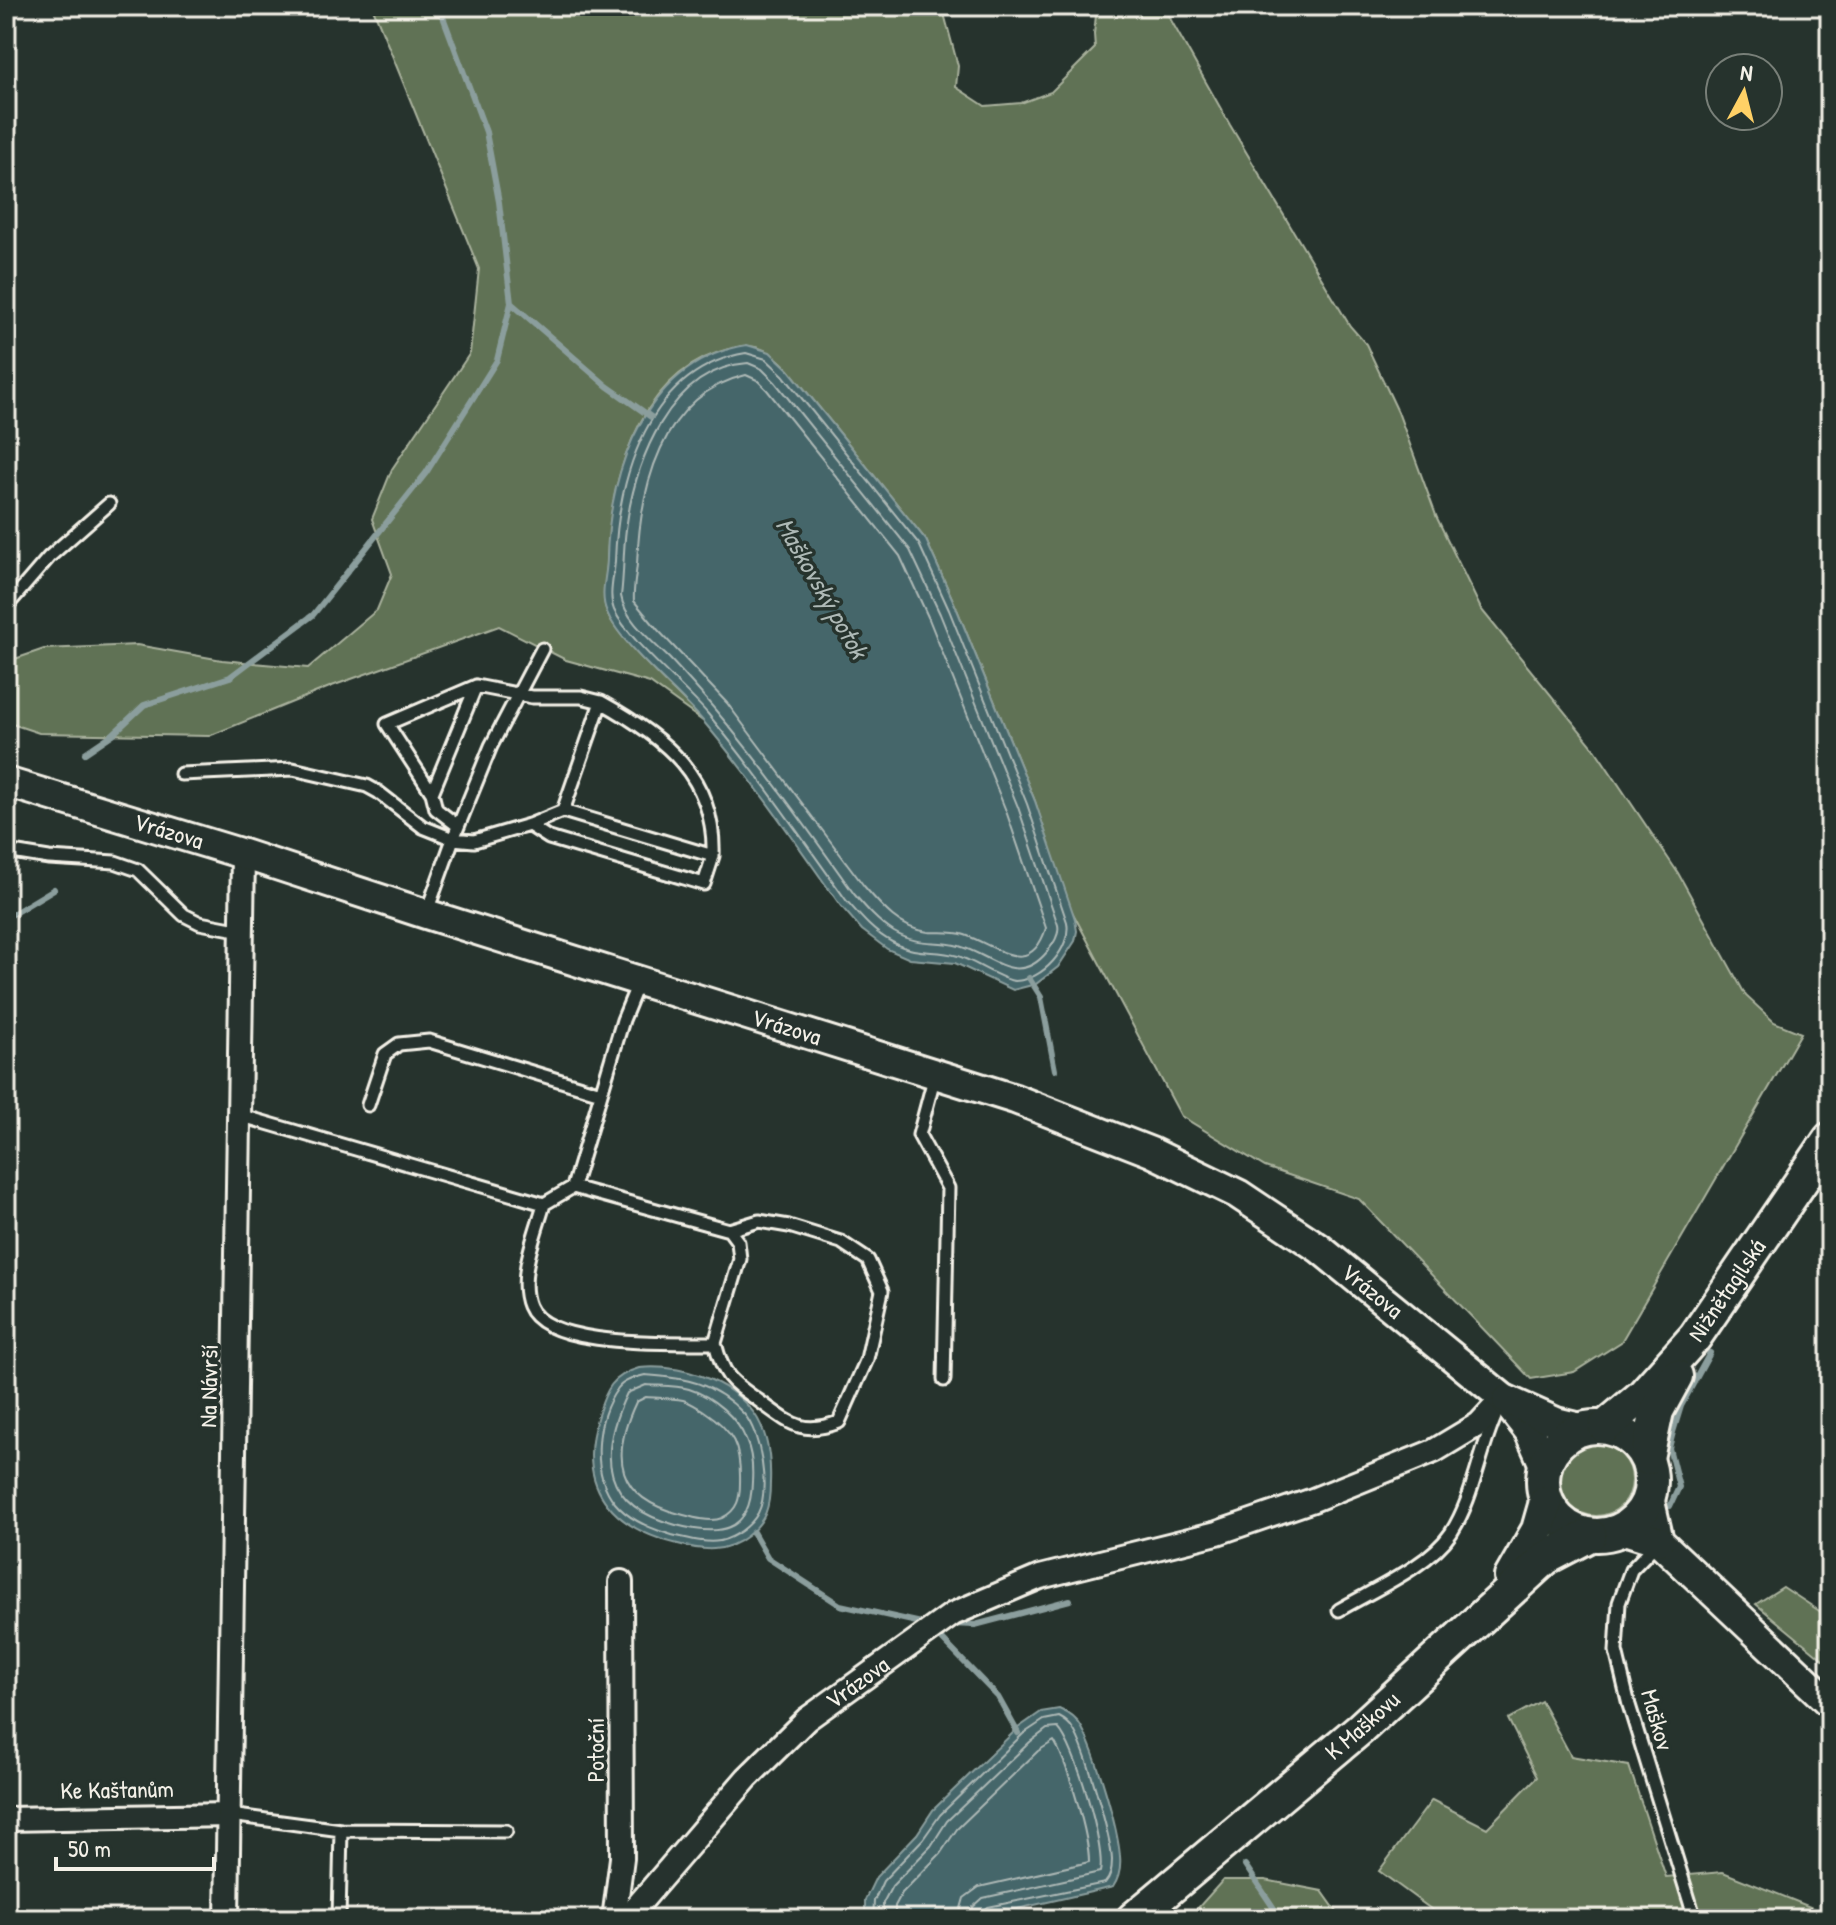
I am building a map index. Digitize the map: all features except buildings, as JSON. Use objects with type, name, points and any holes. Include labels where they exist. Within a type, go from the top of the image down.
[{"type":"main road","name":"Nižnětagilská","points":[[1593,1428],[1643,1395],[1695,1337],[1830,1139]]},
{"type":"main road","points":[[1546,1502],[1564,1524],[1606,1532],[1633,1521],[1649,1497],[1651,1484],[1647,1458],[1657,1411],[1695,1337]]},
{"type":"main road","points":[[1494,1604],[1538,1530],[1546,1502],[1542,1477],[1544,1465],[1552,1449],[1565,1436],[1593,1428],[1622,1432],[1637,1443],[1647,1458]]},
{"type":"main road","name":"K Maškovu","points":[[1133,1919],[1361,1728],[1546,1558],[1606,1532]]},
{"type":"street","name":"Vrázova","points":[[6,782],[1015,1099],[1137,1147],[1238,1194],[1319,1248],[1503,1398],[1529,1431],[1544,1465]]},
{"type":"street","name":"Na Návrší","points":[[227,1919],[243,854]]},
{"type":"street","name":"Vrázova","points":[[626,1919],[747,1778],[807,1719],[953,1614],[1040,1577],[1217,1533],[1313,1500],[1434,1451],[1479,1424],[1503,1398]]},
{"type":"street","points":[[1503,1398],[1556,1422],[1593,1428]]},
{"type":"street","points":[[1649,1497],[1659,1541],[1830,1703]]},
{"type":"street","points":[[1606,1532],[1659,1541]]},
{"type":"street","name":"Potoční","points":[[614,1919],[622,1858],[621,1582]]},
{"type":"street","name":"Ke Kaštanům","points":[[6,1819],[230,1815]]},
{"type":"lane","points":[[6,607],[49,557],[109,504]]},
{"type":"lane","points":[[426,914],[491,746],[542,649]]},
{"type":"lane","points":[[432,793],[476,686]]},
{"type":"lane","points":[[458,826],[436,809],[432,793],[387,724],[476,686],[532,697],[581,697],[601,702],[640,723],[680,761],[702,789],[711,815],[713,856],[704,884],[549,838],[529,825]]},
{"type":"lane","points":[[563,811],[601,702]]},
{"type":"lane","points":[[181,774],[293,769],[367,786],[423,827],[453,839],[474,841],[529,825],[563,811],[713,856]]},
{"type":"lane","points":[[6,851],[49,858],[115,862],[138,870],[184,915],[200,923],[242,931]]},
{"type":"lane","points":[[639,980],[623,1020],[573,1187],[544,1204],[525,1271],[529,1306],[546,1326],[596,1340],[715,1343]]},
{"type":"lane","points":[[368,1105],[385,1054],[399,1044],[429,1041],[601,1093]]},
{"type":"lane","points":[[935,1074],[919,1135],[948,1188],[944,1380]]},
{"type":"lane","points":[[239,1115],[544,1204]]},
{"type":"lane","points":[[573,1187],[729,1230],[759,1221],[789,1226],[841,1242],[868,1260],[882,1291],[867,1359],[839,1422],[819,1429],[791,1425],[732,1383],[720,1363],[715,1343],[740,1259],[738,1242],[729,1230]]},
{"type":"lane","points":[[1339,1610],[1432,1555],[1451,1533],[1503,1398]]},
{"type":"lane","name":"Maškov","points":[[1659,1541],[1631,1570],[1619,1603],[1616,1651],[1629,1705],[1695,1919]]},
{"type":"lane","points":[[230,1815],[341,1830],[506,1831]]},
{"type":"lane","points":[[339,1919],[341,1830]]},
{"type":"green space","points":[[372,6],[942,6],[958,66],[956,87],[985,106],[1021,103],[1051,92],[1095,48],[1097,6],[1163,6],[1350,326],[1366,344],[1398,412],[1437,518],[1481,609],[1594,748],[1678,873],[1746,996],[1774,1022],[1801,1033],[1621,1342],[1574,1372],[1531,1379],[1359,1199],[1265,1167],[1181,1116],[1068,904],[1035,801],[926,540],[789,370],[765,350],[749,346],[719,352],[690,366],[666,386],[647,411],[632,439],[614,502],[604,588],[607,612],[636,652],[704,722],[650,683],[566,660],[499,626],[332,686],[209,736],[39,733],[6,722],[6,662],[44,649],[137,645],[222,660],[308,668],[377,610],[392,574],[372,519],[392,469],[470,353],[479,269]]},
{"type":"green space","points":[[1596,1444],[1616,1450],[1626,1460],[1632,1480],[1626,1500],[1616,1510],[1596,1516],[1576,1510],[1566,1500],[1560,1480],[1566,1460],[1576,1450]]},
{"type":"green space","points":[[1783,1587],[1830,1618],[1830,1665],[1756,1604]]},
{"type":"green space","points":[[1541,1701],[1571,1756],[1629,1766],[1666,1877],[1723,1872],[1830,1915],[1830,1919],[1439,1919],[1439,1915],[1379,1871],[1432,1800],[1487,1828],[1537,1777],[1508,1719]]},
{"type":"green space","points":[[1223,1880],[1265,1880],[1322,1891],[1342,1919],[1188,1919]]},
{"type":"water","points":[[747,345],[770,352],[789,370],[926,540],[1035,801],[1075,919],[1075,941],[1058,967],[1036,984],[1013,990],[955,963],[910,959],[887,949],[862,930],[840,905],[721,743],[624,639],[607,612],[603,592],[609,524],[626,455],[640,424],[659,396],[683,372],[712,355]]},
{"type":"water","points":[[639,1368],[671,1369],[702,1376],[731,1391],[759,1421],[769,1456],[769,1499],[759,1525],[739,1542],[723,1548],[705,1549],[654,1537],[617,1515],[604,1500],[591,1463],[598,1415],[611,1385],[622,1375]]},
{"type":"water","points":[[1059,1709],[1078,1721],[1106,1791],[1120,1857],[1119,1872],[1113,1887],[973,1919],[865,1919],[865,1900],[876,1877],[917,1834],[933,1810],[1018,1728],[1041,1712]]},
{"type":"waterway","name":"Maškovský potok","points":[[439,6],[486,132],[499,202],[511,303],[607,386],[651,417]]},
{"type":"waterway","points":[[85,753],[113,734],[144,705],[230,677],[313,615],[426,473],[497,360],[511,303]]},
{"type":"waterway","points":[[6,918],[54,889]]},
{"type":"waterway","name":"Maškovský potok","points":[[1029,978],[1041,997],[1055,1070]]},
{"type":"waterway","points":[[1670,1506],[1679,1487],[1669,1448],[1673,1432],[1681,1406],[1710,1353]]},
{"type":"waterway","points":[[753,1532],[768,1558],[840,1605],[926,1624]]},
{"type":"waterway","points":[[950,1624],[975,1625],[1070,1600]]},
{"type":"waterway","points":[[935,1632],[998,1697],[1018,1733]]},
{"type":"waterway","name":"Maškovský potok","points":[[1245,1865],[1281,1919]]}]
